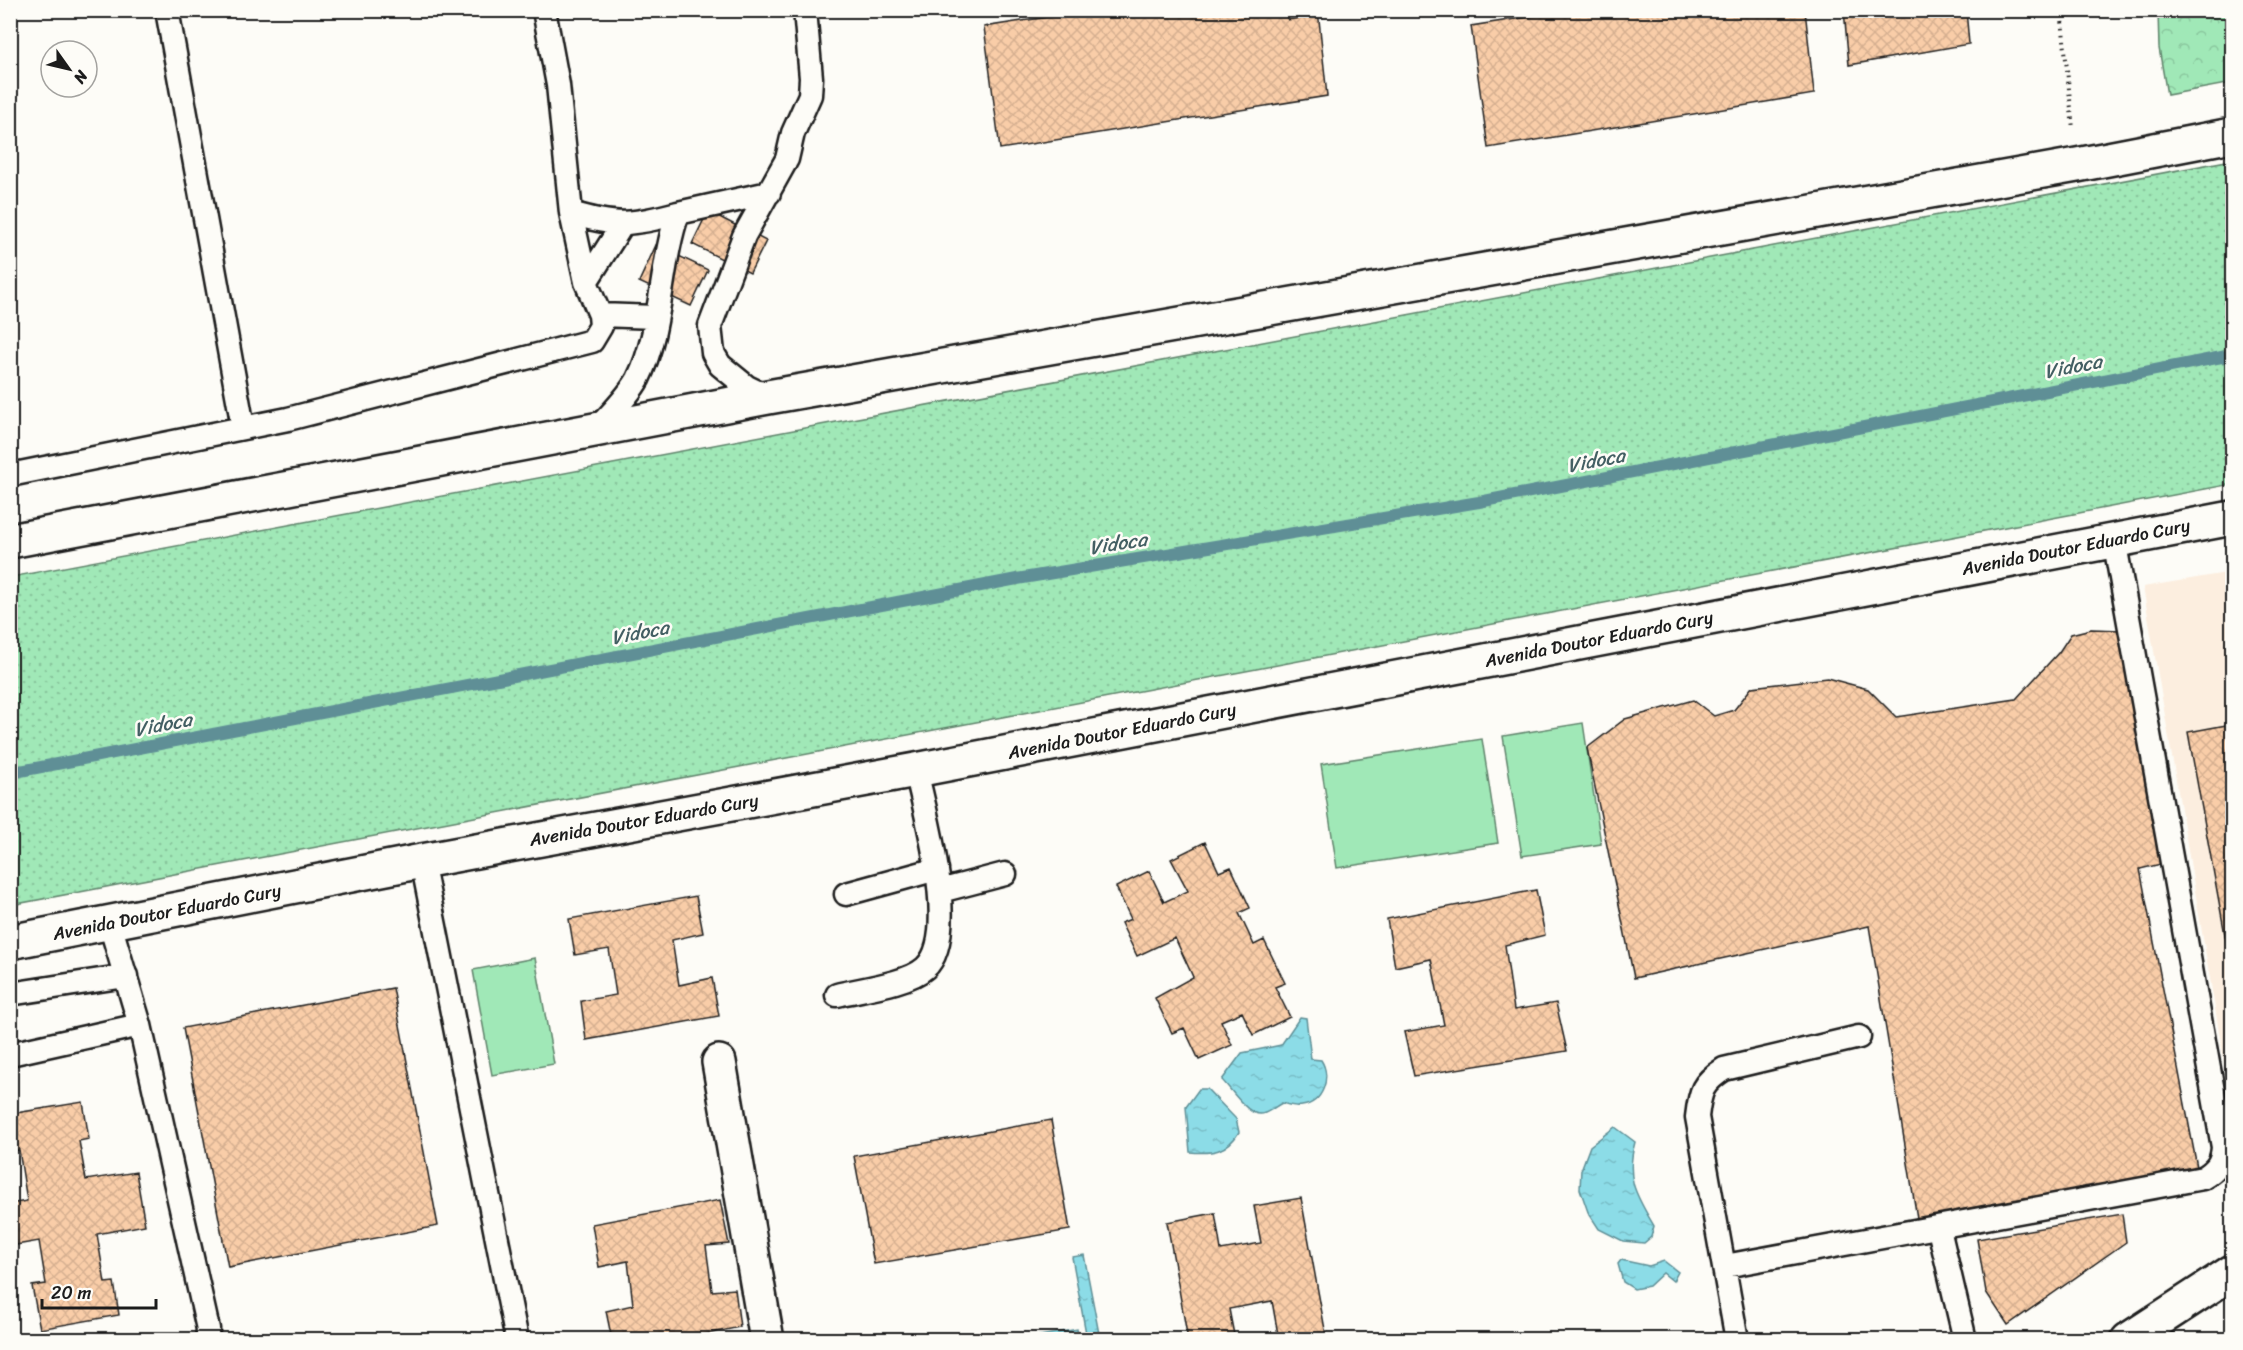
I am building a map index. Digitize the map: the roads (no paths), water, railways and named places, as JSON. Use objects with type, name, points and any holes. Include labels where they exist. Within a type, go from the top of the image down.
[{"type":"main road","points":[[10,541],[768,397],[2077,165],[2232,135]]},
{"type":"main road","name":"Avenida Doutor Eduardo Cury","points":[[10,942],[422,861],[916,770],[2232,518]]},
{"type":"main road","points":[[719,1062],[767,1340]]},
{"type":"main road","points":[[2128,1340],[2232,1272]]},
{"type":"lane","points":[[167,10],[243,427]]},
{"type":"lane","points":[[10,475],[310,413],[368,396],[581,346],[592,341],[598,335],[601,326],[600,315],[586,282],[571,213],[558,85],[544,10]]},
{"type":"lane","points":[[768,397],[747,387],[720,365],[710,342],[711,326],[738,253],[788,159],[792,138],[810,95],[811,78],[805,10]]},
{"type":"lane","points":[[571,213],[600,222],[622,225],[769,193]]},
{"type":"lane","points":[[597,429],[637,381],[645,363],[668,249],[678,213]]},
{"type":"lane","points":[[586,282],[622,225]]},
{"type":"lane","points":[[600,315],[655,317]]},
{"type":"lane","points":[[1725,1266],[1939,1229],[2203,1178],[2215,1170],[2222,1159],[2223,1147],[2114,539]]},
{"type":"lane","points":[[837,995],[908,977],[925,968],[935,952],[940,932],[939,880],[916,770]]},
{"type":"lane","points":[[422,861],[517,1340]]},
{"type":"lane","points":[[846,894],[939,880],[1005,874]]},
{"type":"lane","points":[[110,924],[140,1025],[208,1329],[207,1340]]},
{"type":"lane","points":[[10,994],[126,976]]},
{"type":"lane","points":[[10,1054],[140,1025]]},
{"type":"lane","points":[[1737,1340],[1697,1117],[1700,1095],[1708,1079],[1724,1069],[1859,1037]]},
{"type":"lane","points":[[1939,1229],[1965,1340]]},
{"type":"water","points":[[1300,1017],[1306,1018],[1311,1059],[1321,1060],[1324,1067],[1326,1074],[1324,1088],[1315,1100],[1302,1106],[1282,1103],[1259,1114],[1248,1109],[1222,1080],[1242,1053],[1281,1045]]},
{"type":"water","points":[[1199,1089],[1207,1089],[1236,1119],[1239,1132],[1224,1148],[1212,1152],[1190,1152],[1186,1107]]},
{"type":"water","points":[[1615,1127],[1635,1142],[1631,1166],[1634,1186],[1654,1226],[1651,1237],[1644,1243],[1623,1241],[1599,1229],[1588,1212],[1580,1189],[1581,1170],[1590,1146]]},
{"type":"water","points":[[1084,1255],[1100,1339],[1087,1339],[1072,1257]]},
{"type":"water","points":[[1621,1260],[1649,1266],[1664,1261],[1678,1272],[1673,1281],[1663,1273],[1649,1286],[1634,1289],[1623,1282],[1618,1264]]},
{"type":"water","points":[[1077,1329],[1079,1339],[1034,1339],[1034,1337]]},
{"type":"waterway","name":"Vidoca","points":[[10,773],[1017,579],[1479,502],[2232,355]]}]
